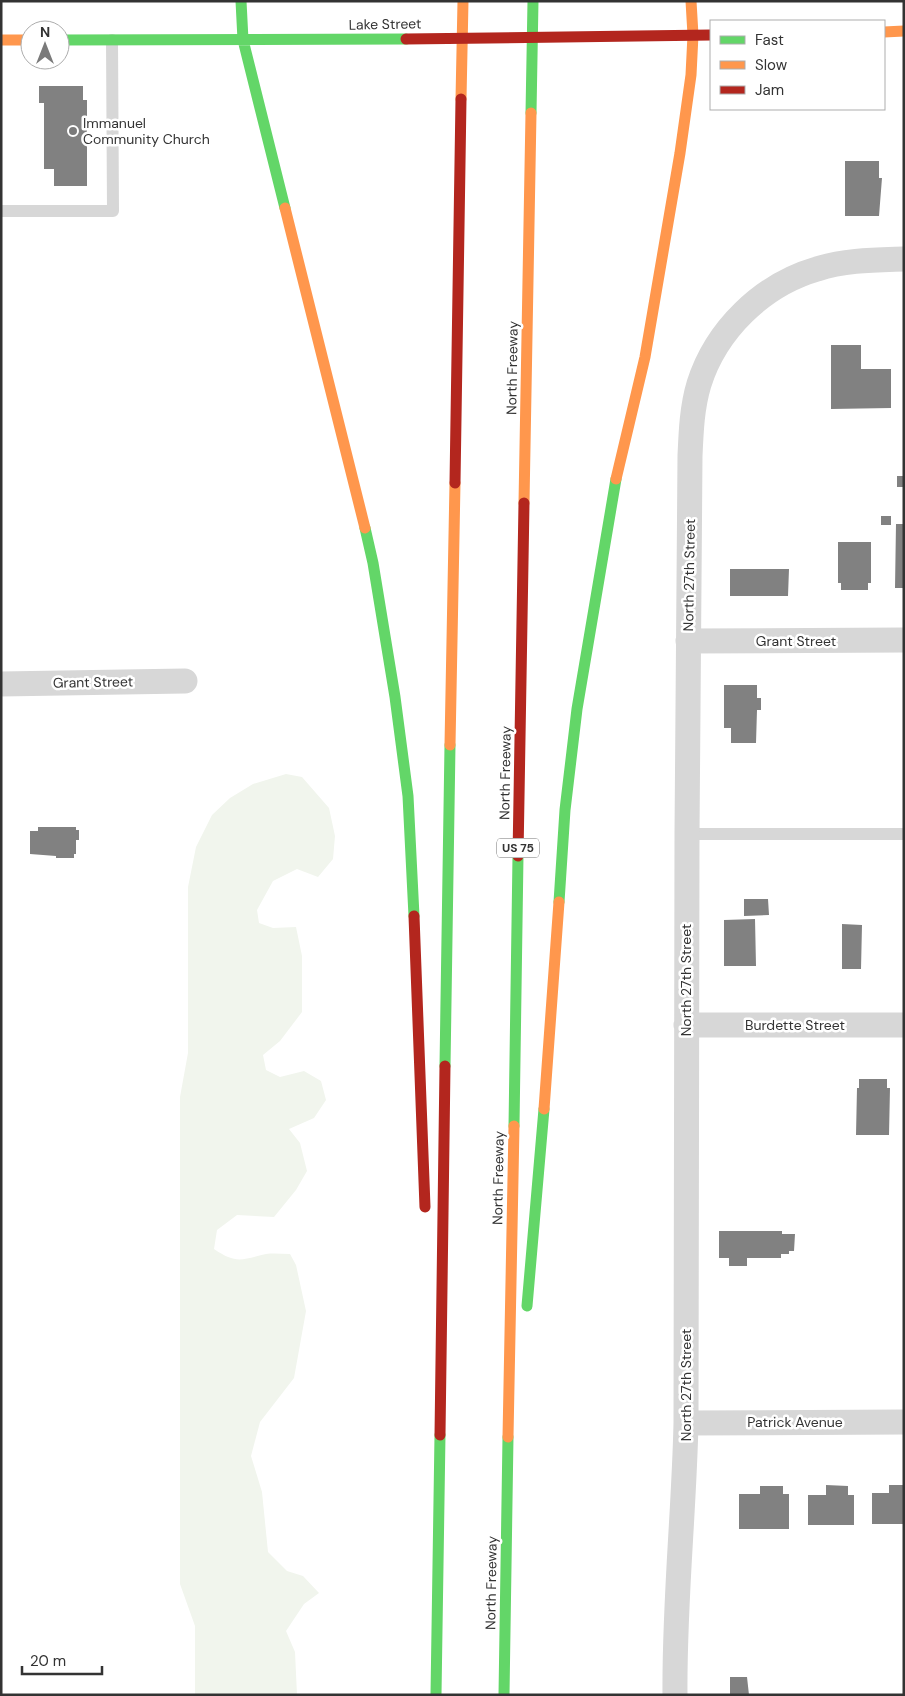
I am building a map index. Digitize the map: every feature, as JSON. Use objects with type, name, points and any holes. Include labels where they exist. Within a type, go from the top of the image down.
[{"type":"main road","points":[[240,1],[243,40],[358,494],[379,596],[390,663],[408,796],[413,861],[426,1217]]},
{"type":"main road","points":[[436,1695],[463,1]]},
{"type":"main road","name":"North Freeway","points":[[504,1695],[533,1]]},
{"type":"main road","points":[[526,1315],[552,1007],[565,810],[577,710],[612,499],[645,357],[689,94],[693,35],[691,1]]},
{"type":"main road","points":[[885,32],[904,31]]},
{"type":"main road","name":"Lake Street","points":[[70,40],[343,40],[710,35]]},
{"type":"main road","points":[[1,40],[20,40]]},
{"type":"main road","points":[[430,1335],[437,1563]]},
{"type":"main road","points":[[506,1564],[521,1385]]},
{"type":"street","name":"North 27th Street","points":[[675,1695],[675,1628],[684,1503],[686,1423],[688,641],[691,432],[697,390],[712,354],[725,333],[746,311],[770,291],[790,279],[818,268],[852,262],[904,260]]},
{"type":"street","name":"Grant Street","points":[[688,641],[904,640]]},
{"type":"street","name":"Grant Street","points":[[1,684],[185,681]]},
{"type":"street","name":"Burdette Street","points":[[686,1025],[904,1025]]},
{"type":"street","name":"Patrick Avenue","points":[[686,1423],[904,1422]]},
{"type":"lane","points":[[1,211],[113,211],[112,40]]},
{"type":"lane","points":[[687,834],[904,834]]},
{"type":"shaded area","points":[[286,774],[302,777],[329,808],[335,836],[333,859],[318,877],[297,869],[273,881],[257,910],[259,923],[273,928],[296,927],[302,956],[302,1012],[280,1041],[263,1055],[266,1070],[280,1077],[304,1071],[321,1081],[326,1100],[314,1118],[289,1129],[300,1143],[307,1171],[296,1190],[274,1217],[237,1215],[217,1230],[214,1249],[234,1259],[266,1254],[290,1254],[296,1265],[306,1311],[294,1378],[260,1422],[251,1456],[262,1492],[268,1552],[287,1571],[303,1576],[319,1593],[304,1604],[286,1631],[295,1652],[297,1695],[195,1695],[195,1626],[180,1584],[180,1097],[188,1053],[188,887],[196,847],[212,815],[230,798],[253,784]]},
{"type":"building","points":[[39,86],[83,86],[83,100],[87,100],[87,186],[54,186],[54,169],[44,169],[44,103],[39,103]]},
{"type":"building","points":[[845,161],[879,161],[879,178],[882,178],[879,216],[845,216]]},
{"type":"building","points":[[831,345],[861,345],[861,369],[891,369],[891,408],[831,409]]},
{"type":"building","points":[[897,476],[904,476],[904,487],[897,487]]},
{"type":"building","points":[[881,516],[891,516],[891,525],[881,525]]},
{"type":"building","points":[[896,524],[904,524],[904,588],[895,588]]},
{"type":"building","points":[[838,542],[871,542],[871,583],[868,583],[868,590],[841,590],[841,583],[838,583]]},
{"type":"building","points":[[730,569],[789,569],[788,596],[730,596]]},
{"type":"building","points":[[724,685],[757,685],[757,698],[761,698],[761,710],[757,710],[756,743],[731,743],[731,728],[724,728]]},
{"type":"building","points":[[38,827],[76,827],[76,830],[79,830],[79,840],[76,840],[76,854],[74,854],[74,858],[56,858],[56,856],[30,854],[30,831],[38,831]]},
{"type":"building","points":[[744,899],[768,899],[769,915],[744,916]]},
{"type":"building","points":[[755,919],[756,966],[724,966],[724,920]]},
{"type":"building","points":[[842,924],[862,925],[861,969],[842,969]]},
{"type":"building","points":[[859,1079],[887,1079],[887,1088],[890,1088],[889,1135],[856,1135],[857,1088],[859,1088]]},
{"type":"building","points":[[719,1231],[782,1231],[782,1234],[795,1234],[794,1251],[789,1251],[789,1254],[781,1254],[781,1258],[747,1258],[747,1266],[729,1266],[729,1258],[719,1258]]},
{"type":"building","points":[[826,1485],[848,1486],[848,1495],[854,1495],[854,1525],[808,1525],[808,1495],[826,1495]]},
{"type":"building","points":[[889,1485],[904,1485],[904,1524],[872,1524],[872,1493],[889,1493]]},
{"type":"building","points":[[760,1486],[783,1486],[783,1494],[789,1494],[789,1529],[739,1529],[739,1494],[760,1494]]},
{"type":"building","points":[[730,1677],[747,1677],[749,1695],[730,1695]]},
{"type":"traffic: fast","points":[[241,1],[243,40],[285,208]]},
{"type":"traffic: fast","points":[[531,113],[533,1]]},
{"type":"traffic: fast","points":[[70,40],[406,39]]},
{"type":"traffic: fast","points":[[559,902],[565,810],[577,709],[616,479]]},
{"type":"traffic: fast","points":[[365,528],[373,563],[395,697],[408,796],[414,916]]},
{"type":"traffic: fast","points":[[445,1066],[450,745]]},
{"type":"traffic: fast","points":[[514,1126],[518,856]]},
{"type":"traffic: fast","points":[[527,1306],[544,1109]]},
{"type":"traffic: fast","points":[[436,1695],[440,1435]]},
{"type":"traffic: fast","points":[[504,1695],[508,1437]]},
{"type":"traffic: slow","points":[[461,99],[463,1]]},
{"type":"traffic: slow","points":[[616,479],[645,357],[680,153],[691,75],[693,35],[691,1]]},
{"type":"traffic: slow","points":[[885,32],[904,31]]},
{"type":"traffic: slow","points":[[1,40],[20,40]]},
{"type":"traffic: slow","points":[[524,503],[531,113]]},
{"type":"traffic: slow","points":[[285,208],[365,528]]},
{"type":"traffic: slow","points":[[450,745],[455,483]]},
{"type":"traffic: slow","points":[[544,1109],[559,902]]},
{"type":"traffic: slow","points":[[508,1437],[514,1126]]},
{"type":"traffic: jam","points":[[406,39],[710,35]]},
{"type":"traffic: jam","points":[[455,483],[461,99]]},
{"type":"traffic: jam","points":[[518,856],[524,503]]},
{"type":"traffic: jam","points":[[414,916],[425,1207]]},
{"type":"traffic: jam","points":[[440,1435],[445,1066]]},
{"type":"place","name":"Immanuel Community Church","points":[[73,131]]}]
